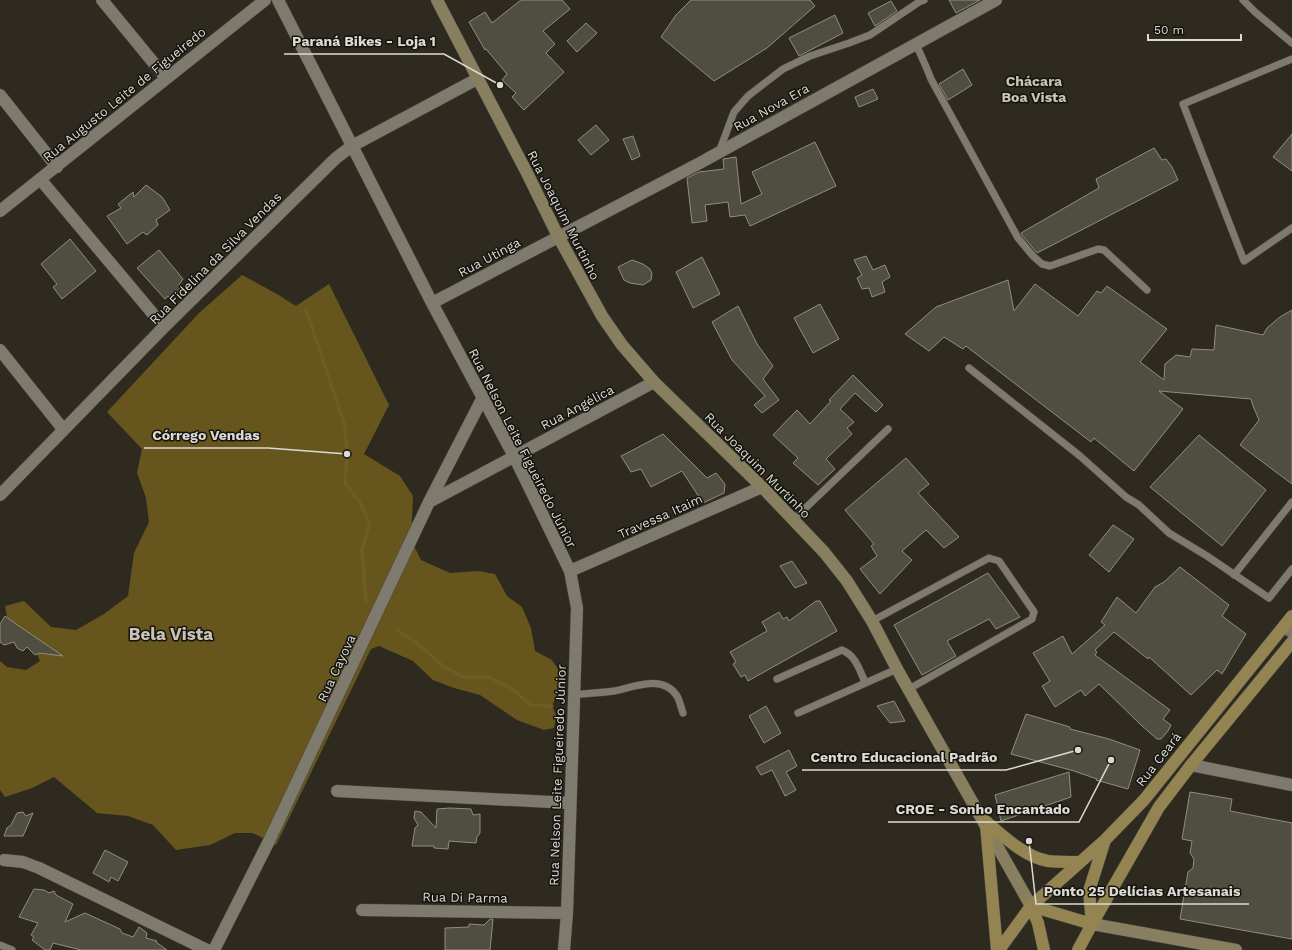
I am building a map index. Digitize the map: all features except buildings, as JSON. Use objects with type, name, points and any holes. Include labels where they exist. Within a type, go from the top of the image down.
[{"type":"main road","name":"Rua Joaquim Murtinho","points":[[437,0],[558,236],[602,316],[622,345],[654,382],[762,487],[824,552],[847,581],[872,621],[1031,906]]},
{"type":"main road","name":"Rua Ceará","points":[[1031,906],[1105,840],[1144,800],[1174,762],[1288,630],[1292,616]]},
{"type":"main road","points":[[1078,950],[1159,807],[1191,765],[1292,642]]},
{"type":"main road","points":[[984,822],[1028,853],[1046,861],[1079,862]]},
{"type":"main road","points":[[984,822],[998,950]]},
{"type":"main road","points":[[1092,924],[1089,891],[1105,840]]},
{"type":"main road","points":[[998,950],[1031,906]]},
{"type":"main road","points":[[1031,906],[1092,924],[1236,950]]},
{"type":"main road","points":[[1031,906],[1044,943],[1044,950]]},
{"type":"street","points":[[102,0],[166,78]]},
{"type":"street","name":"Rua Augusto Leite de Figueiredo","points":[[0,211],[265,0]]},
{"type":"street","name":"Rua Nelson Leite Figueiredo Júnior","points":[[278,0],[432,303],[514,458],[570,571],[577,608],[567,913],[564,950]]},
{"type":"street","name":"Rua Nova Era","points":[[558,236],[719,152],[996,0]]},
{"type":"street","name":"Rua Fidelina da Silva Vendas","points":[[0,495],[164,327],[336,158],[352,146],[477,79]]},
{"type":"street","points":[[0,95],[57,167]]},
{"type":"street","points":[[40,179],[164,327]]},
{"type":"street","name":"Rua Utinga","points":[[432,303],[558,236]]},
{"type":"street","points":[[0,350],[63,430]]},
{"type":"street","name":"Rua Angélica","points":[[429,502],[654,382]]},
{"type":"street","name":"Rua Cayova","points":[[214,950],[269,841],[429,502],[482,399]]},
{"type":"street","name":"Travessa Itaim","points":[[570,571],[762,487]]},
{"type":"street","points":[[1191,765],[1292,785]]},
{"type":"street","points":[[337,791],[570,803]]},
{"type":"street","points":[[4,860],[23,862],[39,868],[207,950]]},
{"type":"street","name":"Rua Di Parma","points":[[362,910],[567,913]]},
{"type":"lane","points":[[719,152],[734,112],[748,96],[783,69],[810,56],[870,34],[924,0]]},
{"type":"lane","points":[[1243,0],[1292,43]]},
{"type":"lane","points":[[916,44],[931,79],[1018,238],[1033,256],[1042,264],[1050,266],[1098,249],[1104,250],[1148,290]]},
{"type":"lane","points":[[1292,59],[1183,104],[1244,262],[1292,228]]},
{"type":"lane","points":[[969,368],[1080,456],[1126,496],[1139,505],[1169,533],[1207,556],[1269,598],[1292,569]]},
{"type":"lane","points":[[794,520],[888,429]]},
{"type":"lane","points":[[1234,575],[1292,502]]},
{"type":"lane","points":[[872,621],[989,558],[999,561],[1034,612],[1032,619],[909,689]]},
{"type":"lane","points":[[777,679],[842,650],[849,653],[855,659],[866,682]]},
{"type":"lane","points":[[798,713],[898,669]]},
{"type":"lane","points":[[574,695],[612,691],[641,684],[658,684],[666,686],[675,693],[678,697],[683,713]]},
{"type":"lane","points":[[0,945],[12,950]]},
{"type":"shaded area","points":[[242,275],[296,306],[329,284],[389,405],[364,454],[400,476],[413,496],[411,540],[421,560],[450,573],[478,571],[495,574],[507,596],[522,607],[531,628],[535,651],[552,660],[564,678],[552,706],[556,715],[554,728],[544,730],[517,720],[480,695],[454,688],[433,680],[413,661],[379,646],[371,649],[276,845],[253,833],[235,833],[210,845],[176,850],[153,825],[128,816],[97,813],[54,777],[32,788],[5,797],[0,790],[0,661],[7,667],[26,670],[40,661],[32,643],[9,627],[5,606],[24,601],[51,627],[76,630],[104,614],[128,596],[134,553],[149,522],[146,498],[137,473],[142,449],[107,412],[199,313]]},
{"type":"waterway","points":[[306,310],[345,426],[347,454],[345,483],[359,501],[370,524],[362,550],[366,601]]},
{"type":"waterway","points":[[397,630],[417,643],[443,666],[463,677],[488,677],[511,688],[531,705],[552,706]]},
{"type":"place","name":"Paraná Bikes - Loja 1","points":[[500,85]]},
{"type":"place","name":"Córrego Vendas","points":[[347,454]]},
{"type":"place","name":"Centro Educacional Padrão","points":[[1078,750]]},
{"type":"place","name":"CROE - Sonho Encantado","points":[[1111,760]]},
{"type":"place","name":"Ponto 25 Delícias Artesanais","points":[[1029,841]]},
{"type":"district","name":"Chácara Boa Vista","points":[[1034,90]]},
{"type":"district","name":"Bela Vista","points":[[171,634]]}]
